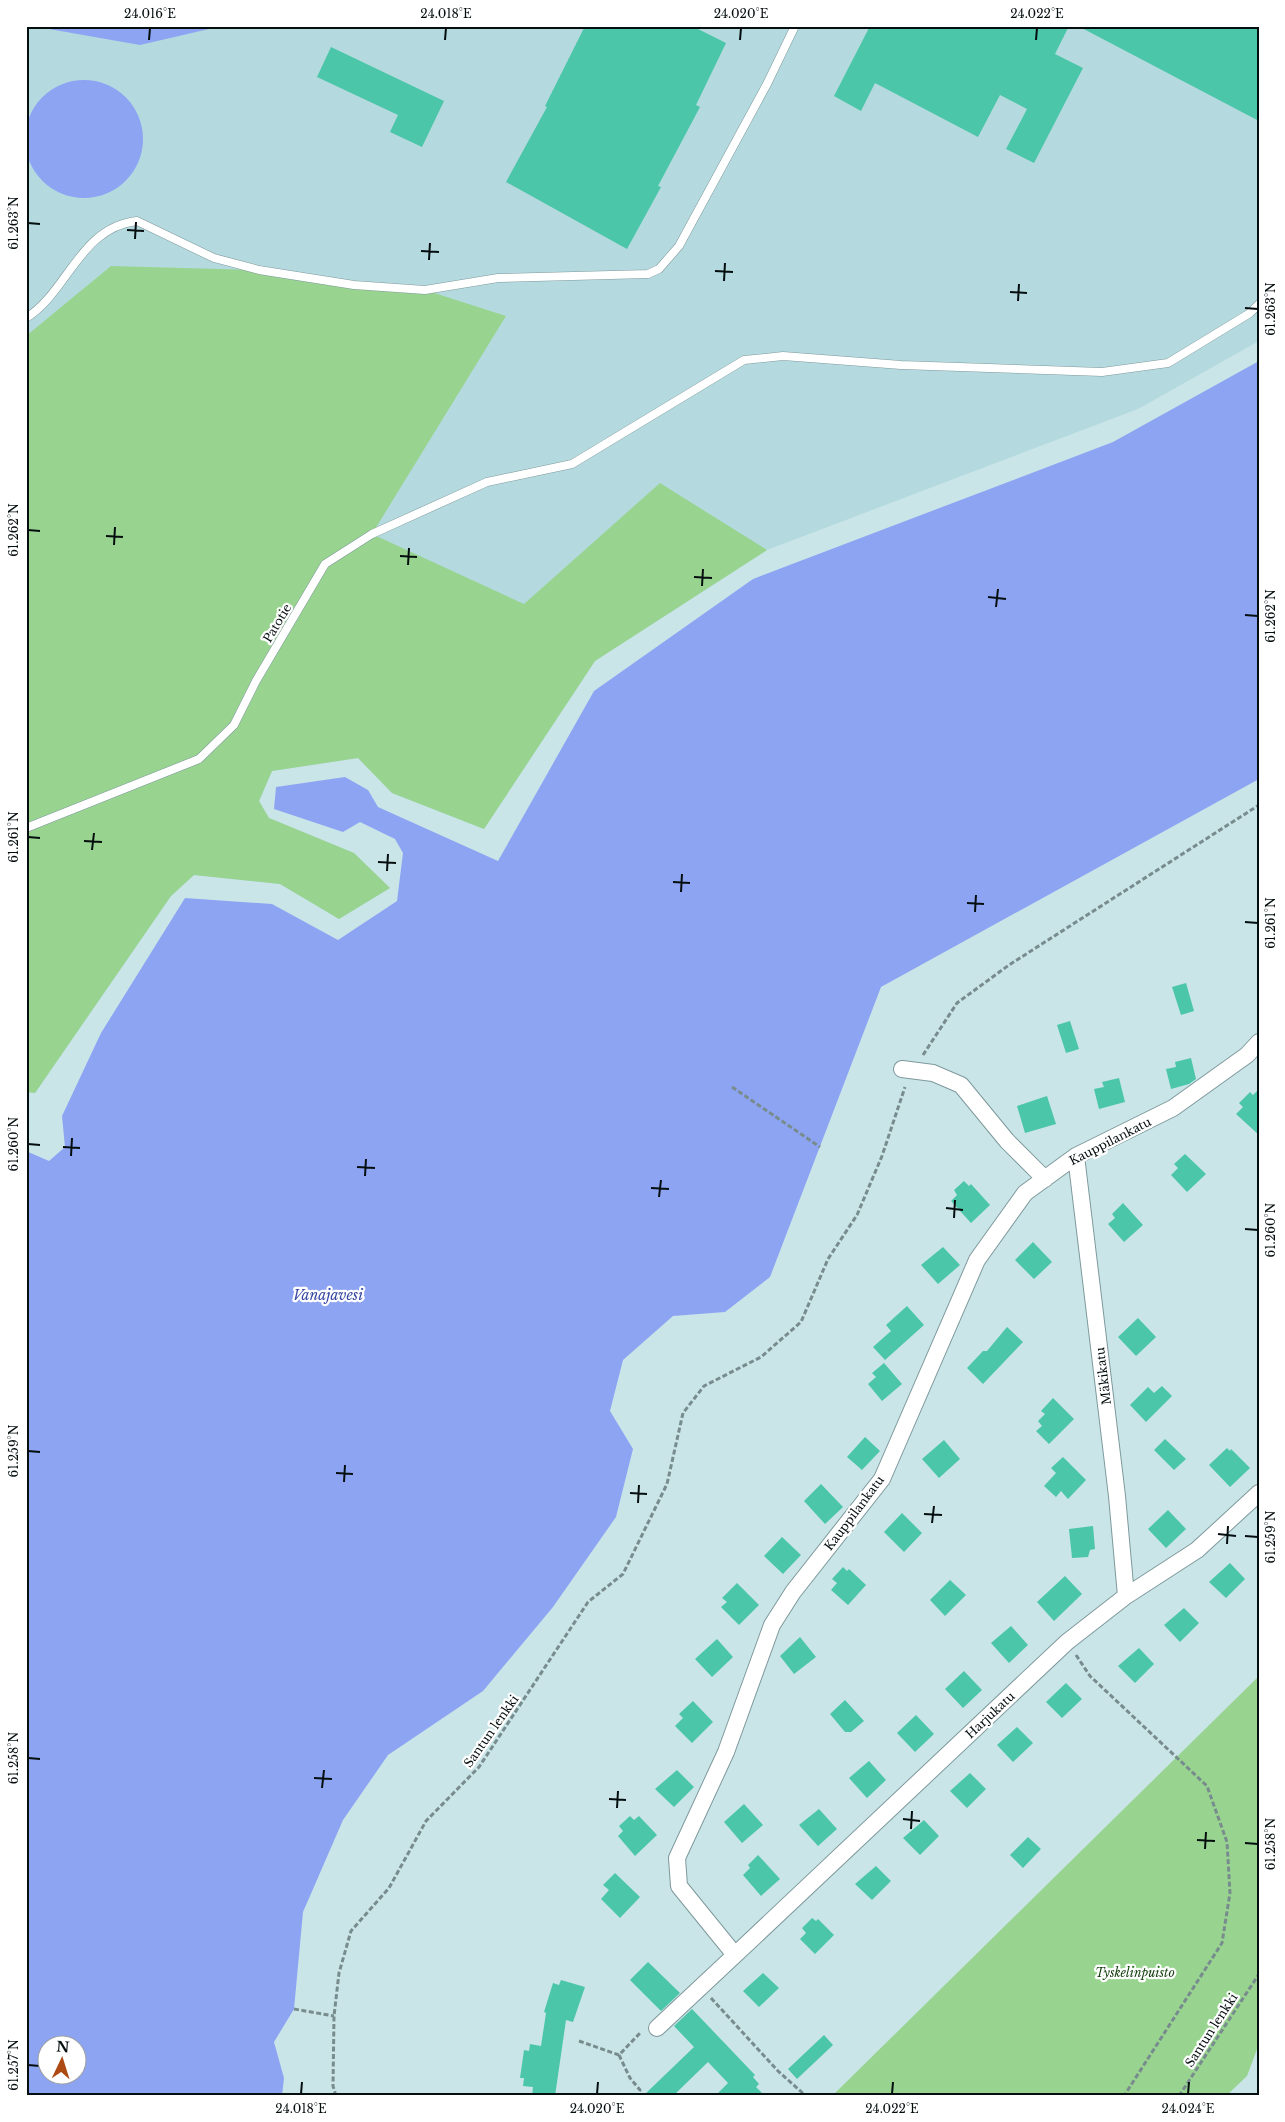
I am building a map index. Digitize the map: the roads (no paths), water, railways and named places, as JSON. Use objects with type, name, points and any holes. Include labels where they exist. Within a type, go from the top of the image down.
[{"type":"street","name":"Kauppilankatu","points":[[735,1955],[679,1886],[677,1858],[726,1752],[772,1625],[794,1592],[882,1479],[977,1260],[1025,1193],[1076,1156],[1173,1108],[1258,1047]]},
{"type":"street","points":[[902,1069],[932,1073],[961,1085],[1007,1141],[1045,1179]]},
{"type":"street","name":"Mäkikatu","points":[[1076,1156],[1117,1496],[1126,1596]]},
{"type":"street","name":"Harjukatu","points":[[735,1955],[1067,1642],[1126,1596],[1197,1550],[1259,1493]]},
{"type":"street","points":[[651,2028],[701,1987],[735,1955]]},
{"type":"lane","points":[[26,318],[41,309],[81,253],[103,234],[127,222],[137,221],[214,258],[259,270],[354,285],[425,290],[498,278],[648,274],[658,269],[679,246],[767,84],[795,26]]},
{"type":"lane","name":"Patotie","points":[[26,828],[199,759],[234,725],[256,681],[325,564],[372,534],[487,482],[572,464],[744,360],[783,356],[901,365],[1102,372],[1168,363],[1250,313],[1259,304]]},
{"type":"water","points":[[32,26],[211,26],[209,29],[140,45]]},
{"type":"water","points":[[84,80],[107,84],[126,97],[139,116],[143,139],[139,162],[126,181],[107,194],[84,198],[61,194],[42,181],[29,162],[25,139],[29,116],[42,97],[61,84]]},
{"type":"water","name":"Vanajavesi","points":[[1259,361],[1259,779],[881,987],[770,1277],[725,1312],[673,1316],[623,1360],[610,1411],[633,1449],[616,1517],[553,1607],[483,1691],[388,1755],[343,1820],[303,1912],[294,2009],[274,2042],[284,2078],[282,2096],[26,2096],[26,1151],[49,1161],[65,1147],[62,1116],[101,1033],[185,898],[272,904],[338,940],[397,901],[403,853],[395,839],[360,822],[343,832],[274,809],[276,787],[345,777],[368,790],[378,807],[498,861],[594,691],[753,579],[1113,442]]},
{"type":"park label","name":"Tyskelinpuisto","points":[[1135,1972]]}]
